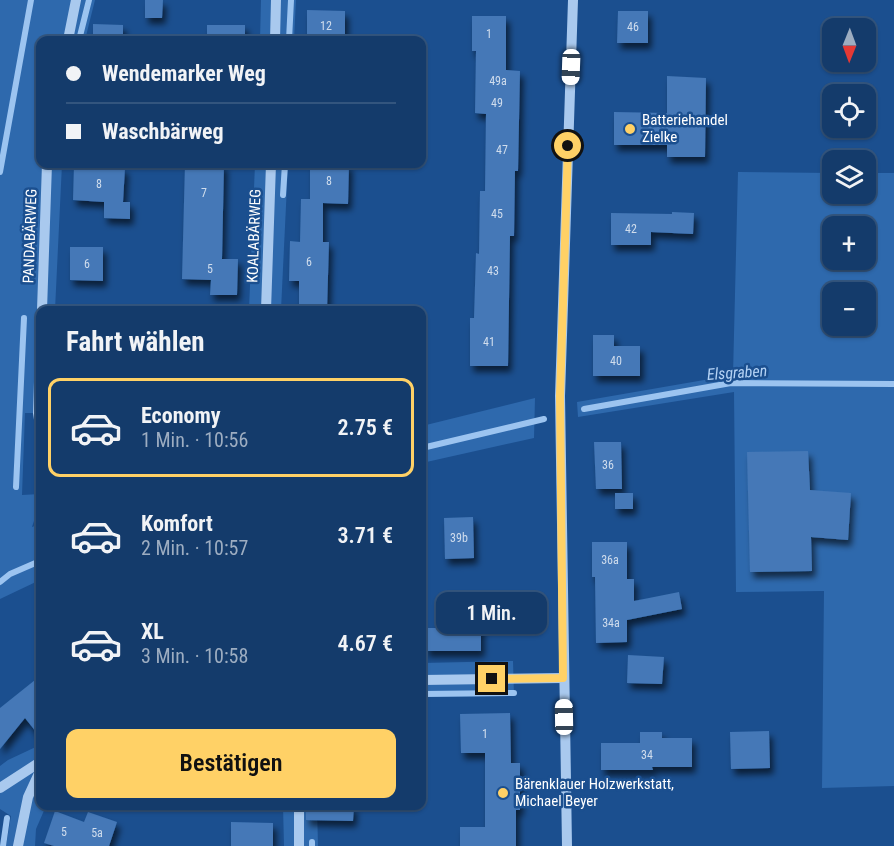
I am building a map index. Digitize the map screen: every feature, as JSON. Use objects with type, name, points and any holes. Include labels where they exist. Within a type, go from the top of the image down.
[{"type":"street","points":[[69,36],[76,0]]},
{"type":"street","points":[[275,36],[276,0]]},
{"type":"street","points":[[567,846],[560,396],[573,0]]},
{"type":"street","name":"PANDABÄRWEG","points":[[42,306],[48,168]]},
{"type":"street","name":"KOALABÄRWEG","points":[[266,306],[271,168]]},
{"type":"street","points":[[426,680],[563,678]]},
{"type":"street","points":[[0,788],[36,765]]},
{"type":"street","points":[[18,846],[28,797],[36,780]]},
{"type":"street","points":[[299,810],[300,846]]},
{"type":"shaded area","points":[[0,0],[95,0],[86,36],[36,36],[36,168],[62,168],[55,306],[36,306],[36,413],[25,413],[22,495],[36,494],[36,515],[32,527],[36,526],[36,582],[0,599]]},
{"type":"shaded area","points":[[261,0],[296,0],[294,36],[260,36]]},
{"type":"shaded area","points":[[255,168],[288,168],[281,306],[249,306]]},
{"type":"shaded area","points":[[738,172],[822,173],[822,204],[876,204],[876,173],[894,173],[894,786],[822,788],[824,591],[736,592],[734,392],[578,417],[577,402],[733,375]]},
{"type":"shaded area","points":[[535,398],[534,438],[426,462],[426,425]]},
{"type":"shaded area","points":[[513,661],[514,696],[426,697],[426,663]]},
{"type":"shaded area","points":[[36,747],[36,810],[44,810],[36,829],[35,846],[6,846],[11,816],[0,809],[0,766]]},
{"type":"shaded area","points":[[283,810],[317,810],[318,846],[284,846]]},
{"type":"building","points":[[145,0],[163,0],[162,18],[145,18]]},
{"type":"building","points":[[307,10],[345,11],[345,36],[307,36]]},
{"type":"building","points":[[618,11],[648,11],[648,43],[617,43]]},
{"type":"building","points":[[472,16],[506,16],[506,70],[520,71],[518,171],[515,171],[514,236],[510,236],[508,366],[470,366],[470,318],[474,318],[476,253],[479,254],[480,191],[485,191],[486,114],[475,113],[476,51],[472,51]]},
{"type":"building","points":[[93,24],[123,25],[123,36],[93,36]]},
{"type":"building","points":[[207,25],[245,25],[245,36],[207,36]]},
{"type":"building","points":[[667,76],[706,78],[705,157],[667,157],[667,145],[614,145],[614,112],[667,113]]},
{"type":"building","points":[[74,168],[125,168],[123,202],[130,202],[130,219],[104,218],[104,202],[73,200]]},
{"type":"building","points":[[185,168],[224,168],[222,259],[238,259],[237,295],[210,295],[211,280],[182,279]]},
{"type":"building","points":[[310,168],[349,168],[348,204],[323,203],[323,242],[329,242],[327,306],[299,306],[299,281],[289,281],[290,241],[300,242],[301,199],[310,199]]},
{"type":"building","points":[[672,212],[694,213],[693,234],[651,232],[651,245],[611,245],[611,213],[672,214]]},
{"type":"building","points":[[70,247],[103,247],[103,281],[70,280]]},
{"type":"building","points":[[593,335],[614,335],[614,346],[640,346],[640,376],[593,376]]},
{"type":"building","points":[[594,442],[621,442],[622,489],[596,489]]},
{"type":"building","points":[[808,451],[810,490],[851,493],[848,540],[811,537],[812,571],[750,572],[747,452]]},
{"type":"building","points":[[615,493],[633,493],[633,509],[615,509]]},
{"type":"building","points":[[473,517],[474,558],[445,559],[444,518]]},
{"type":"building","points":[[592,542],[627,542],[627,579],[634,579],[634,601],[679,592],[682,609],[627,620],[627,642],[596,643]]},
{"type":"building","points":[[443,615],[481,616],[481,651],[426,651],[426,628],[443,628]]},
{"type":"building","points":[[628,655],[664,657],[662,684],[627,683]]},
{"type":"building","points":[[36,679],[36,732],[25,718],[0,749],[0,708]]},
{"type":"building","points":[[510,713],[511,763],[520,763],[520,810],[516,810],[516,846],[460,846],[460,827],[485,827],[485,753],[461,753],[460,714]]},
{"type":"building","points":[[769,731],[770,768],[731,769],[730,732]]},
{"type":"building","points":[[640,732],[662,732],[662,738],[692,738],[692,767],[601,770],[601,743],[640,743]]},
{"type":"building","points":[[306,810],[354,810],[353,821],[306,820]]},
{"type":"building","points":[[55,811],[84,822],[88,812],[117,822],[109,846],[54,846],[44,843]]},
{"type":"building","points":[[231,822],[273,823],[273,846],[231,846]]},
{"type":"waterway","points":[[0,172],[31,0]]},
{"type":"waterway","points":[[80,36],[89,0]]},
{"type":"waterway","points":[[289,36],[291,0]]},
{"type":"waterway","points":[[283,195],[285,168]]},
{"type":"waterway","points":[[16,487],[24,318]]},
{"type":"waterway","name":"Elsgraben","points":[[584,409],[731,383],[894,384]]},
{"type":"waterway","name":"Elsgraben","points":[[426,447],[544,419]]},
{"type":"waterway","name":"Elsgraben","points":[[0,582],[10,574],[36,563]]},
{"type":"waterway","points":[[426,694],[514,693]]},
{"type":"waterway","points":[[3,846],[7,818]]},
{"type":"place","name":"Batteriehandel Zielke","points":[[630,129]]},
{"type":"place","name":"Bärenklauer Holzwerkstatt, Michael Beyer","points":[[503,793]]},
{"type":"route","points":[[492,679],[563,678],[560,396],[568,146]]}]
